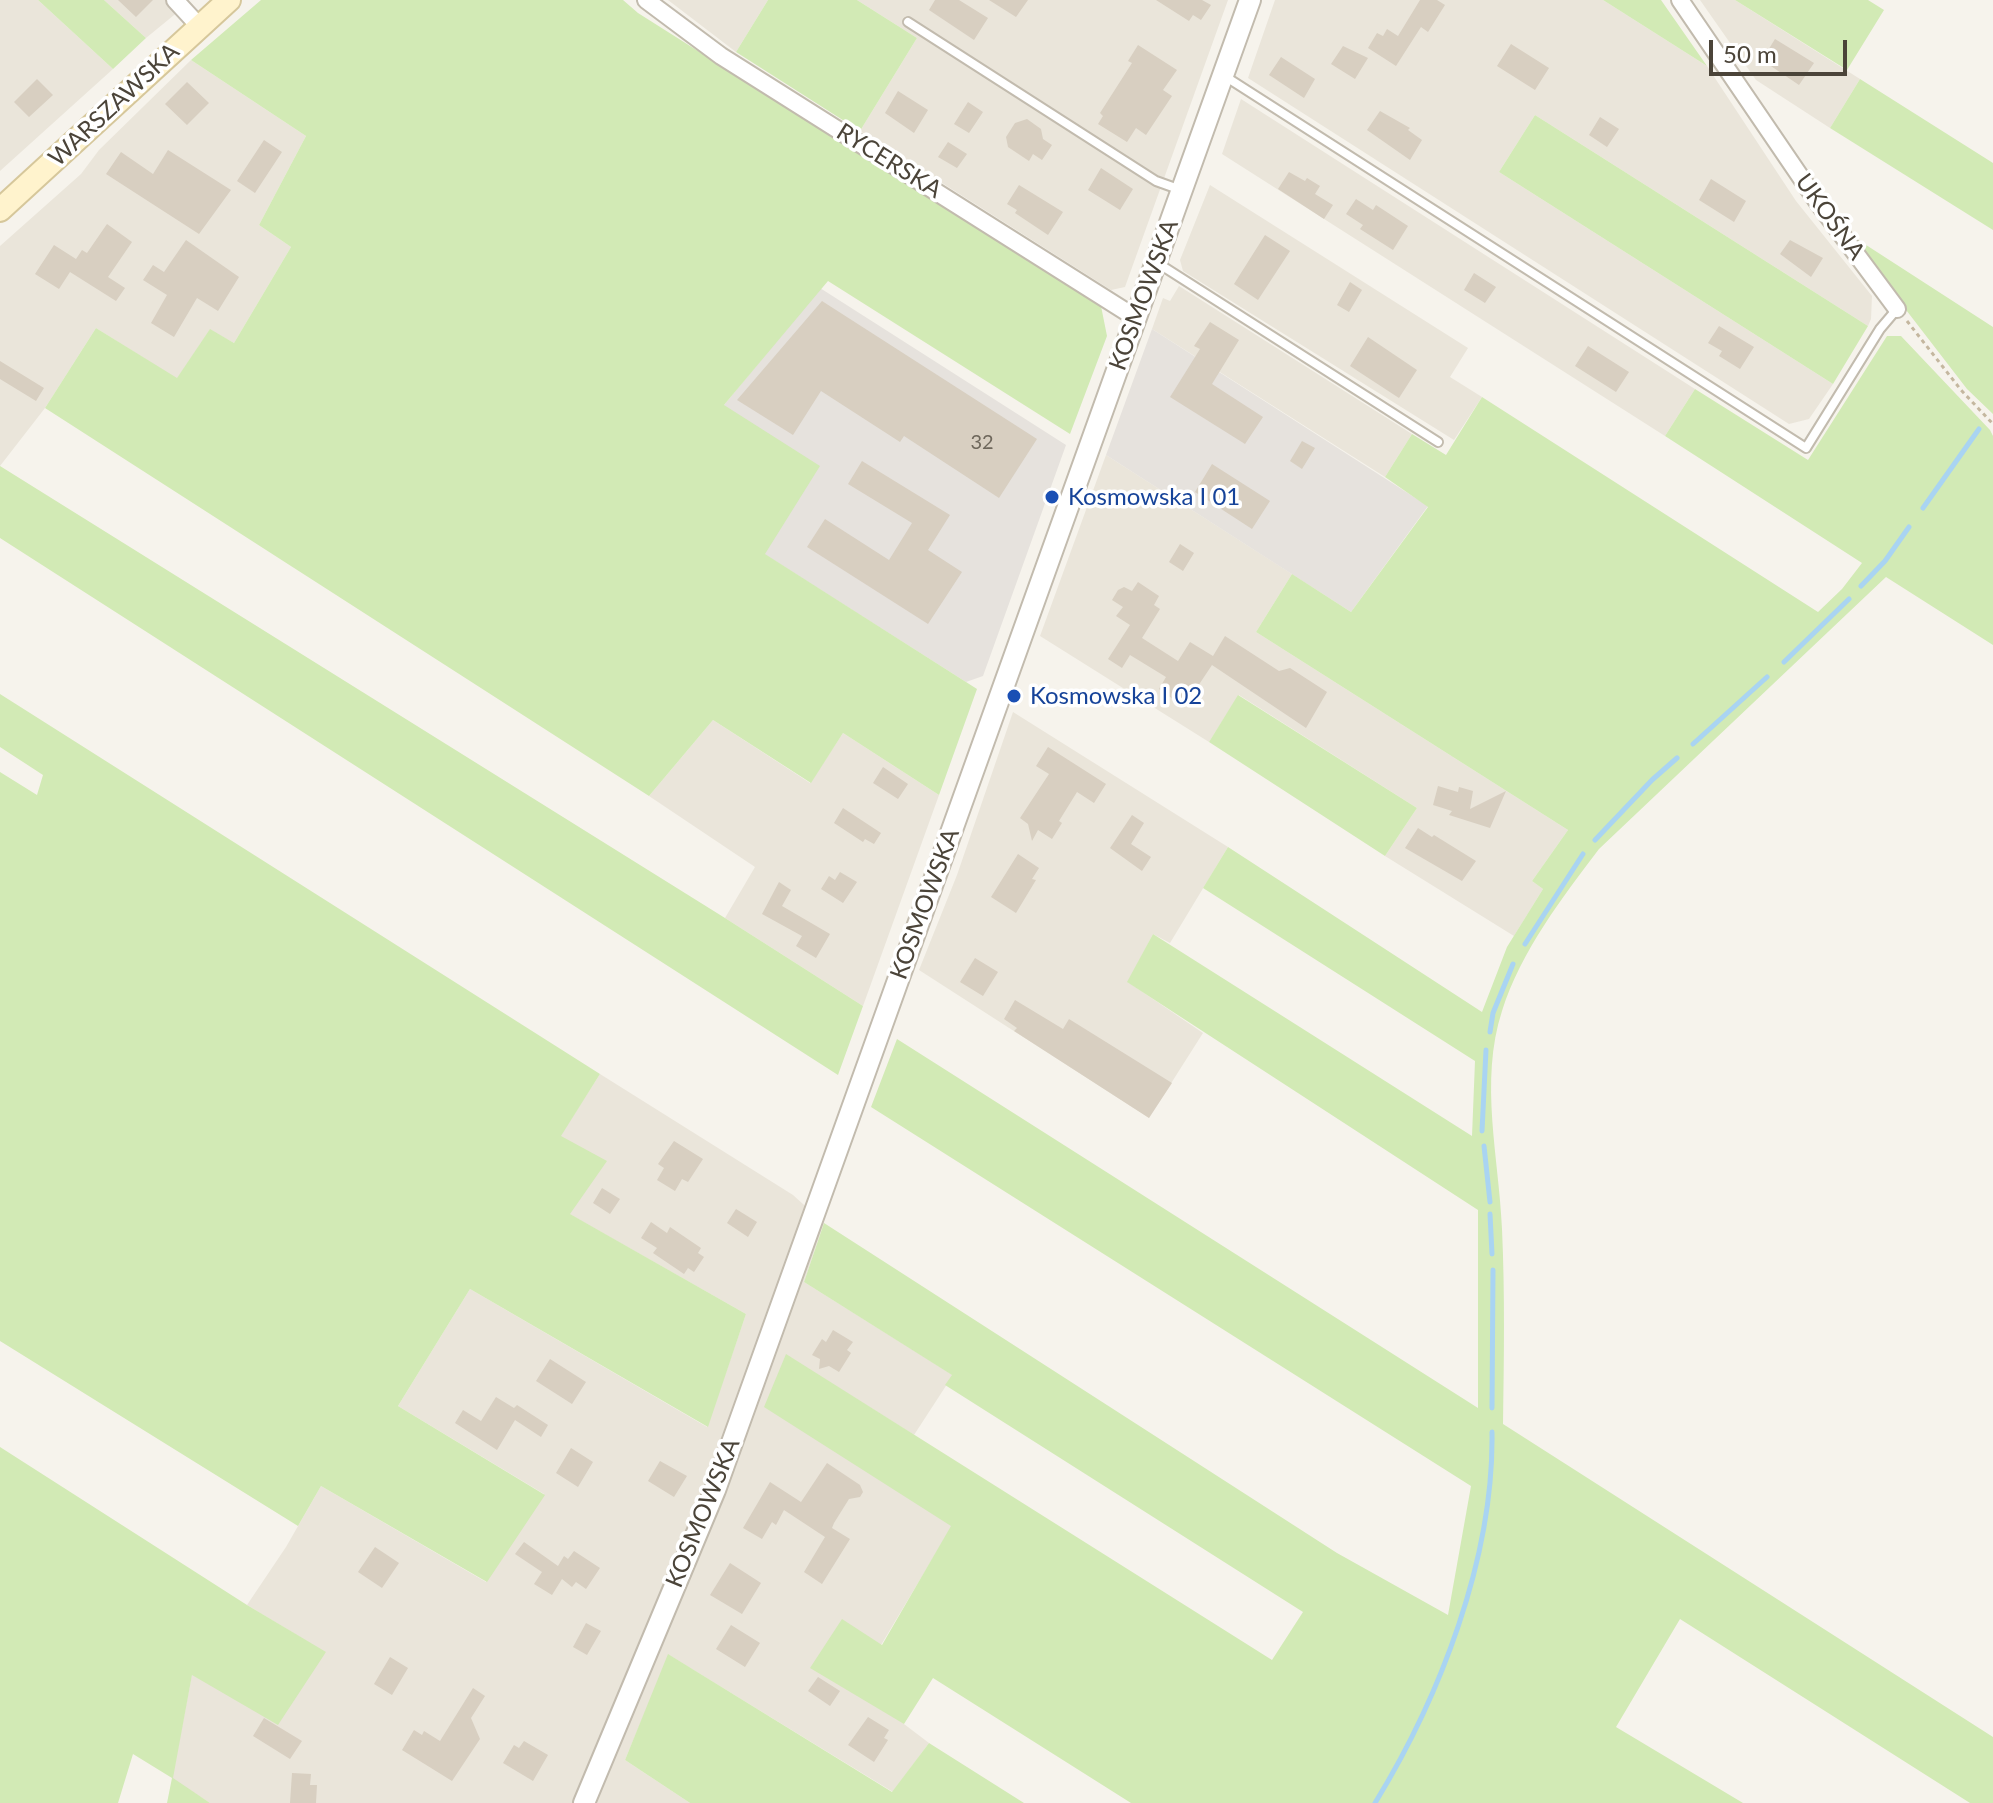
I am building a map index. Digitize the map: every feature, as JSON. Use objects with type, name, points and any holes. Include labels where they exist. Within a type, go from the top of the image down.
[{"type":"main road","name":"WARSZAWSKA","points":[[0,210],[229,0]]},
{"type":"street","points":[[175,0],[199,26]]},
{"type":"street","name":"RYCERSKA","points":[[646,0],[721,56],[1136,318]]},
{"type":"street","name":"KOSMOWSKA","points":[[584,1803],[715,1490],[1250,0]]},
{"type":"street","name":"UKOŚNA","points":[[1680,0],[1819,204],[1897,309]]},
{"type":"lane","points":[[908,22],[1156,181],[1182,190]]},
{"type":"lane","points":[[1223,75],[1806,448],[1880,329],[1897,309]]},
{"type":"lane","points":[[1156,261],[1438,442]]},
{"type":"path","points":[[1897,309],[1961,390],[1993,424]]},
{"type":"shaded area","points":[[0,0],[38,0],[113,69],[0,171]]},
{"type":"shaded area","points":[[104,0],[167,0],[179,11],[146,38]]},
{"type":"shaded area","points":[[668,0],[768,0],[736,52]]},
{"type":"shaded area","points":[[857,0],[1228,0],[1125,287],[1111,290],[860,131],[917,38]]},
{"type":"shaded area","points":[[1275,0],[1603,0],[1707,66],[1796,201],[1872,296],[1868,326],[1535,115],[1499,172],[1833,384],[1809,419],[1789,424],[1248,78]]},
{"type":"shaded area","points":[[1700,0],[1735,0],[1860,79],[1830,128],[1756,80]]},
{"type":"shaded area","points":[[191,60],[306,136],[259,225],[291,247],[234,343],[210,330],[177,379],[96,328],[45,408],[0,466],[0,246],[81,174],[99,150]]},
{"type":"shaded area","points":[[1241,99],[1695,389],[1665,436],[1222,154]]},
{"type":"shaded area","points":[[1210,185],[1468,348],[1450,377],[1482,397],[1454,440],[1183,271],[1180,260]]},
{"type":"shaded area","points":[[1179,286],[1412,434],[1385,477],[1152,329],[1163,298],[1170,301]]},
{"type":"shaded area","points":[[820,288],[1066,445],[983,676],[966,682],[764,554],[724,405]]},
{"type":"shaded area","points":[[1152,329],[1428,506],[1351,612],[1106,455]]},
{"type":"shaded area","points":[[1106,455],[1292,574],[1256,632],[1568,830],[1532,881],[1543,889],[1514,936],[1385,856],[1417,808],[1239,695],[1209,742],[1040,636]]},
{"type":"shaded area","points":[[1013,712],[1228,847],[1170,943],[1153,934],[1128,982],[1203,1033],[1149,1118],[919,970],[957,875]]},
{"type":"shaded area","points":[[713,720],[810,783],[843,733],[939,795],[863,1006],[725,918],[755,867],[649,796]]},
{"type":"shaded area","points":[[600,1074],[793,1195],[824,1223],[804,1282],[953,1375],[914,1435],[786,1355],[952,1526],[881,1645],[904,1724],[929,1743],[893,1792],[669,1655],[625,1760],[690,1803],[210,1803],[172,1779],[192,1674],[326,1653],[247,1605],[286,1547],[321,1486],[486,1582],[544,1494],[398,1406],[470,1289],[707,1427],[746,1314],[569,1214],[560,1136]]},
{"type":"green space","points":[[38,0],[104,0],[146,38],[113,69]]},
{"type":"green space","points":[[261,0],[623,0],[638,13],[1101,306],[1107,336],[1070,434],[828,281],[724,405],[820,466],[765,554],[977,689],[939,795],[843,733],[811,783],[713,720],[649,796],[45,408],[96,328],[177,378],[210,329],[234,343],[291,247],[259,225],[306,136],[191,60]]},
{"type":"green space","points":[[768,0],[857,0],[917,38],[860,131],[736,52]]},
{"type":"green space","points":[[1603,0],[1661,0],[1707,66]]},
{"type":"green space","points":[[1735,0],[1868,0],[1884,10],[1847,70]]},
{"type":"green space","points":[[1860,79],[1993,163],[1993,230],[1830,128]]},
{"type":"green space","points":[[1535,115],[1868,326],[1833,384],[1499,172]]},
{"type":"green space","points":[[1846,232],[1993,327],[1993,414],[1967,389]]},
{"type":"green space","points":[[1887,336],[1901,336],[1993,436],[1993,645],[1886,577],[1599,849],[1531,946],[1502,1011],[1492,1065],[1492,1120],[1503,1253],[1503,1424],[1993,1737],[1993,1803],[1970,1803],[1680,1619],[1616,1727],[1743,1803],[1131,1803],[933,1678],[904,1724],[810,1668],[842,1619],[882,1645],[951,1526],[764,1407],[786,1354],[1272,1660],[1303,1612],[945,1385],[952,1375],[804,1282],[824,1223],[1337,1553],[1448,1615],[1471,1486],[871,1107],[897,1039],[1478,1408],[1478,1210],[1127,982],[1153,934],[1472,1136],[1475,1061],[1203,888],[1228,847],[1482,1012],[1507,947],[1543,889],[1532,881],[1568,830],[1256,632],[1292,574],[1351,612],[1428,507],[1385,477],[1412,434],[1446,455],[1482,397],[1818,612],[1842,589],[1862,563],[1665,436],[1695,389],[1808,460]]},
{"type":"green space","points":[[0,466],[863,1006],[838,1075],[0,538]]},
{"type":"green space","points":[[0,694],[600,1074],[561,1136],[607,1161],[570,1214],[746,1314],[708,1427],[470,1289],[398,1406],[545,1495],[487,1582],[321,1486],[298,1526],[0,1341],[0,772],[37,795],[43,775],[0,747]]},
{"type":"green space","points":[[1238,695],[1417,808],[1385,856],[1209,742]]},
{"type":"green space","points":[[0,1447],[326,1652],[278,1725],[192,1675],[173,1778],[210,1803],[167,1803],[172,1778],[133,1754],[118,1803],[0,1803]]},
{"type":"green space","points":[[668,1654],[892,1792],[929,1743],[1024,1803],[690,1803],[625,1760]]},
{"type":"building","points":[[118,0],[153,0],[136,17]]},
{"type":"building","points":[[935,0],[959,0],[988,18],[974,40],[929,10]]},
{"type":"building","points":[[989,0],[1028,0],[1016,17]]},
{"type":"building","points":[[1156,0],[1202,0],[1211,5],[1201,20],[1193,15],[1189,21]]},
{"type":"building","points":[[1420,0],[1437,0],[1445,5],[1428,32],[1421,27],[1396,66],[1368,48],[1377,33],[1383,36],[1387,29],[1398,36]]},
{"type":"building","points":[[1775,39],[1814,63],[1799,85],[1762,60]]},
{"type":"building","points":[[1511,44],[1549,68],[1535,90],[1497,66]]},
{"type":"building","points":[[1138,45],[1177,70],[1163,90],[1172,96],[1146,135],[1136,128],[1127,142],[1098,124],[1103,116],[1100,113],[1132,63],[1128,61]]},
{"type":"building","points":[[1343,46],[1368,58],[1355,79],[1331,64]]},
{"type":"building","points":[[1281,57],[1315,79],[1304,98],[1269,75]]},
{"type":"building","points":[[37,79],[53,95],[29,117],[14,102]]},
{"type":"building","points":[[187,82],[209,103],[187,125],[165,104]]},
{"type":"building","points":[[898,91],[928,110],[914,133],[885,113]]},
{"type":"building","points":[[968,102],[983,112],[969,133],[954,124]]},
{"type":"building","points":[[1380,111],[1410,128],[1408,130],[1422,140],[1410,160],[1367,130]]},
{"type":"building","points":[[1600,117],[1619,129],[1607,147],[1589,135]]},
{"type":"building","points":[[1027,119],[1041,129],[1043,139],[1052,145],[1042,160],[1033,154],[1029,161],[1008,147],[1006,137],[1015,123]]},
{"type":"building","points":[[264,140],[282,152],[255,193],[237,181]]},
{"type":"building","points":[[948,142],[967,154],[957,168],[938,157]]},
{"type":"building","points":[[168,150],[231,190],[199,234],[106,174],[121,152],[153,174]]},
{"type":"building","points":[[1101,168],[1133,189],[1120,210],[1088,190]]},
{"type":"building","points":[[1289,172],[1320,186],[1315,194],[1333,205],[1324,219],[1278,189]]},
{"type":"building","points":[[1711,179],[1746,201],[1734,222],[1699,200]]},
{"type":"building","points":[[1019,185],[1063,212],[1048,235],[1007,204]]},
{"type":"building","points":[[1356,199],[1373,210],[1376,205],[1408,226],[1393,250],[1360,229],[1363,225],[1346,214]]},
{"type":"building","points":[[107,224],[132,242],[108,277],[125,288],[116,301],[70,272],[59,289],[35,274],[54,245],[76,259],[82,250],[87,253]]},
{"type":"building","points":[[1265,235],[1290,251],[1258,300],[1234,284]]},
{"type":"building","points":[[186,240],[239,277],[218,311],[197,298],[174,337],[151,323],[167,295],[143,280],[153,265],[164,272]]},
{"type":"building","points":[[1790,240],[1823,258],[1811,277],[1780,254]]},
{"type":"building","points":[[1474,273],[1496,287],[1485,303],[1464,290]]},
{"type":"building","points":[[1350,282],[1362,290],[1349,312],[1337,305]]},
{"type":"building","points":[[822,301],[1037,439],[999,498],[904,436],[900,442],[821,391],[793,435],[737,400]]},
{"type":"building","points":[[1210,322],[1239,340],[1212,384],[1263,417],[1245,444],[1170,397],[1200,349],[1194,346]]},
{"type":"building","points":[[1719,326],[1754,347],[1740,369],[1719,356],[1722,351],[1708,343]]},
{"type":"building","points":[[1368,337],[1417,370],[1399,398],[1350,366]]},
{"type":"building","points":[[1588,346],[1629,372],[1616,392],[1575,366]]},
{"type":"building","points":[[0,361],[44,388],[36,401],[0,379]]},
{"type":"building","points":[[1302,441],[1315,448],[1302,469],[1290,461]]},
{"type":"building","points":[[862,461],[950,515],[928,550],[962,572],[928,624],[807,547],[825,519],[889,560],[912,523],[848,484]]},
{"type":"building","points":[[1212,464],[1270,501],[1252,529],[1195,492]]},
{"type":"building","points":[[1180,544],[1194,553],[1183,571],[1169,562]]},
{"type":"building","points":[[1138,582],[1159,596],[1154,605],[1160,609],[1142,638],[1178,661],[1190,642],[1213,656],[1225,636],[1279,671],[1290,668],[1327,692],[1306,728],[1212,665],[1184,707],[1159,689],[1166,677],[1130,655],[1122,668],[1108,659],[1130,625],[1116,616],[1123,607],[1112,600],[1118,590],[1124,587],[1132,591]]},
{"type":"building","points":[[1048,747],[1106,784],[1094,803],[1077,792],[1052,839],[1038,830],[1032,841],[1028,824],[1020,818],[1049,774],[1036,766]]},
{"type":"building","points":[[883,767],[908,784],[898,799],[873,783]]},
{"type":"building","points":[[1438,786],[1458,792],[1459,787],[1473,791],[1470,809],[1506,791],[1490,828],[1449,815],[1452,811],[1433,805]]},
{"type":"building","points":[[843,808],[881,833],[874,844],[865,839],[863,842],[834,823]]},
{"type":"building","points":[[1132,815],[1144,823],[1131,844],[1151,857],[1142,871],[1110,848]]},
{"type":"building","points":[[1418,828],[1476,861],[1462,881],[1405,848]]},
{"type":"building","points":[[1018,854],[1039,868],[1032,879],[1036,880],[1016,913],[991,897]]},
{"type":"building","points":[[840,872],[857,882],[843,903],[821,889],[829,876],[835,880]]},
{"type":"building","points":[[779,882],[791,890],[782,906],[830,934],[816,958],[796,946],[802,936],[762,914]]},
{"type":"building","points":[[975,958],[998,972],[983,996],[960,982]]},
{"type":"building","points":[[1015,1000],[1063,1029],[1069,1019],[1172,1083],[1149,1118],[1014,1031],[1017,1028],[1004,1019]]},
{"type":"building","points":[[674,1141],[703,1159],[688,1182],[682,1179],[675,1191],[657,1180],[664,1168],[658,1164]]},
{"type":"building","points":[[602,1188],[620,1199],[610,1214],[593,1203]]},
{"type":"building","points":[[736,1209],[757,1222],[748,1237],[727,1223]]},
{"type":"building","points":[[651,1222],[667,1233],[670,1227],[701,1248],[698,1253],[704,1257],[694,1272],[688,1268],[684,1274],[653,1253],[657,1248],[641,1238]]},
{"type":"building","points":[[833,1330],[853,1342],[847,1350],[851,1353],[839,1372],[829,1366],[819,1369],[820,1359],[812,1355],[822,1339],[826,1342]]},
{"type":"building","points":[[550,1359],[586,1382],[572,1404],[536,1381]]},
{"type":"building","points":[[496,1397],[514,1408],[517,1405],[548,1425],[541,1437],[515,1420],[497,1450],[455,1423],[463,1410],[481,1421]]},
{"type":"building","points":[[571,1448],[593,1462],[578,1487],[556,1473]]},
{"type":"building","points":[[660,1461],[687,1476],[674,1497],[648,1481]]},
{"type":"building","points":[[827,1463],[860,1485],[863,1492],[860,1497],[849,1499],[834,1523],[832,1528],[850,1539],[822,1584],[804,1572],[825,1537],[784,1510],[776,1525],[772,1522],[762,1539],[743,1528],[770,1482],[801,1502]]},
{"type":"building","points":[[524,1542],[558,1566],[564,1556],[568,1559],[574,1551],[600,1568],[586,1589],[576,1582],[572,1587],[562,1579],[552,1595],[534,1584],[542,1572],[515,1554]]},
{"type":"building","points":[[375,1547],[399,1563],[382,1588],[358,1572]]},
{"type":"building","points":[[730,1563],[761,1583],[742,1614],[710,1595]]},
{"type":"building","points":[[586,1623],[601,1631],[587,1655],[573,1647]]},
{"type":"building","points":[[731,1625],[760,1643],[745,1667],[716,1649]]},
{"type":"building","points":[[390,1657],[408,1668],[392,1695],[374,1684]]},
{"type":"building","points":[[818,1677],[840,1691],[830,1706],[808,1691]]},
{"type":"building","points":[[473,1688],[485,1696],[471,1718],[480,1739],[452,1781],[402,1750],[414,1730],[422,1735],[424,1731],[440,1741]]},
{"type":"building","points":[[868,1717],[889,1730],[884,1738],[888,1740],[874,1762],[848,1745]]},
{"type":"building","points":[[264,1718],[302,1741],[290,1759],[253,1736]]},
{"type":"building","points":[[524,1741],[548,1755],[533,1781],[503,1763],[514,1745],[519,1748]]},
{"type":"building","points":[[292,1773],[311,1774],[310,1785],[317,1785],[316,1803],[290,1803]]},
{"type":"waterway","points":[[1923,508],[1979,429]]},
{"type":"waterway","points":[[1861,586],[1885,561],[1909,527]]},
{"type":"waterway","points":[[1784,662],[1849,599]]},
{"type":"waterway","points":[[1693,744],[1767,677]]},
{"type":"waterway","points":[[1595,840],[1677,758]]},
{"type":"waterway","points":[[1525,944],[1583,854]]},
{"type":"waterway","points":[[1490,1032],[1493,1013],[1513,964]]},
{"type":"waterway","points":[[1482,1131],[1486,1050]]},
{"type":"waterway","points":[[1484,1146],[1490,1202]]},
{"type":"waterway","points":[[1490,1214],[1492,1254]]},
{"type":"waterway","points":[[1492,1408],[1493,1270]]},
{"type":"waterway","points":[[1375,1803],[1421,1718],[1459,1625],[1484,1528],[1492,1432]]},
{"type":"place","name":"Kosmowska I 01","points":[[1052,497]]},
{"type":"place","name":"Kosmowska I 02","points":[[1014,696]]}]
